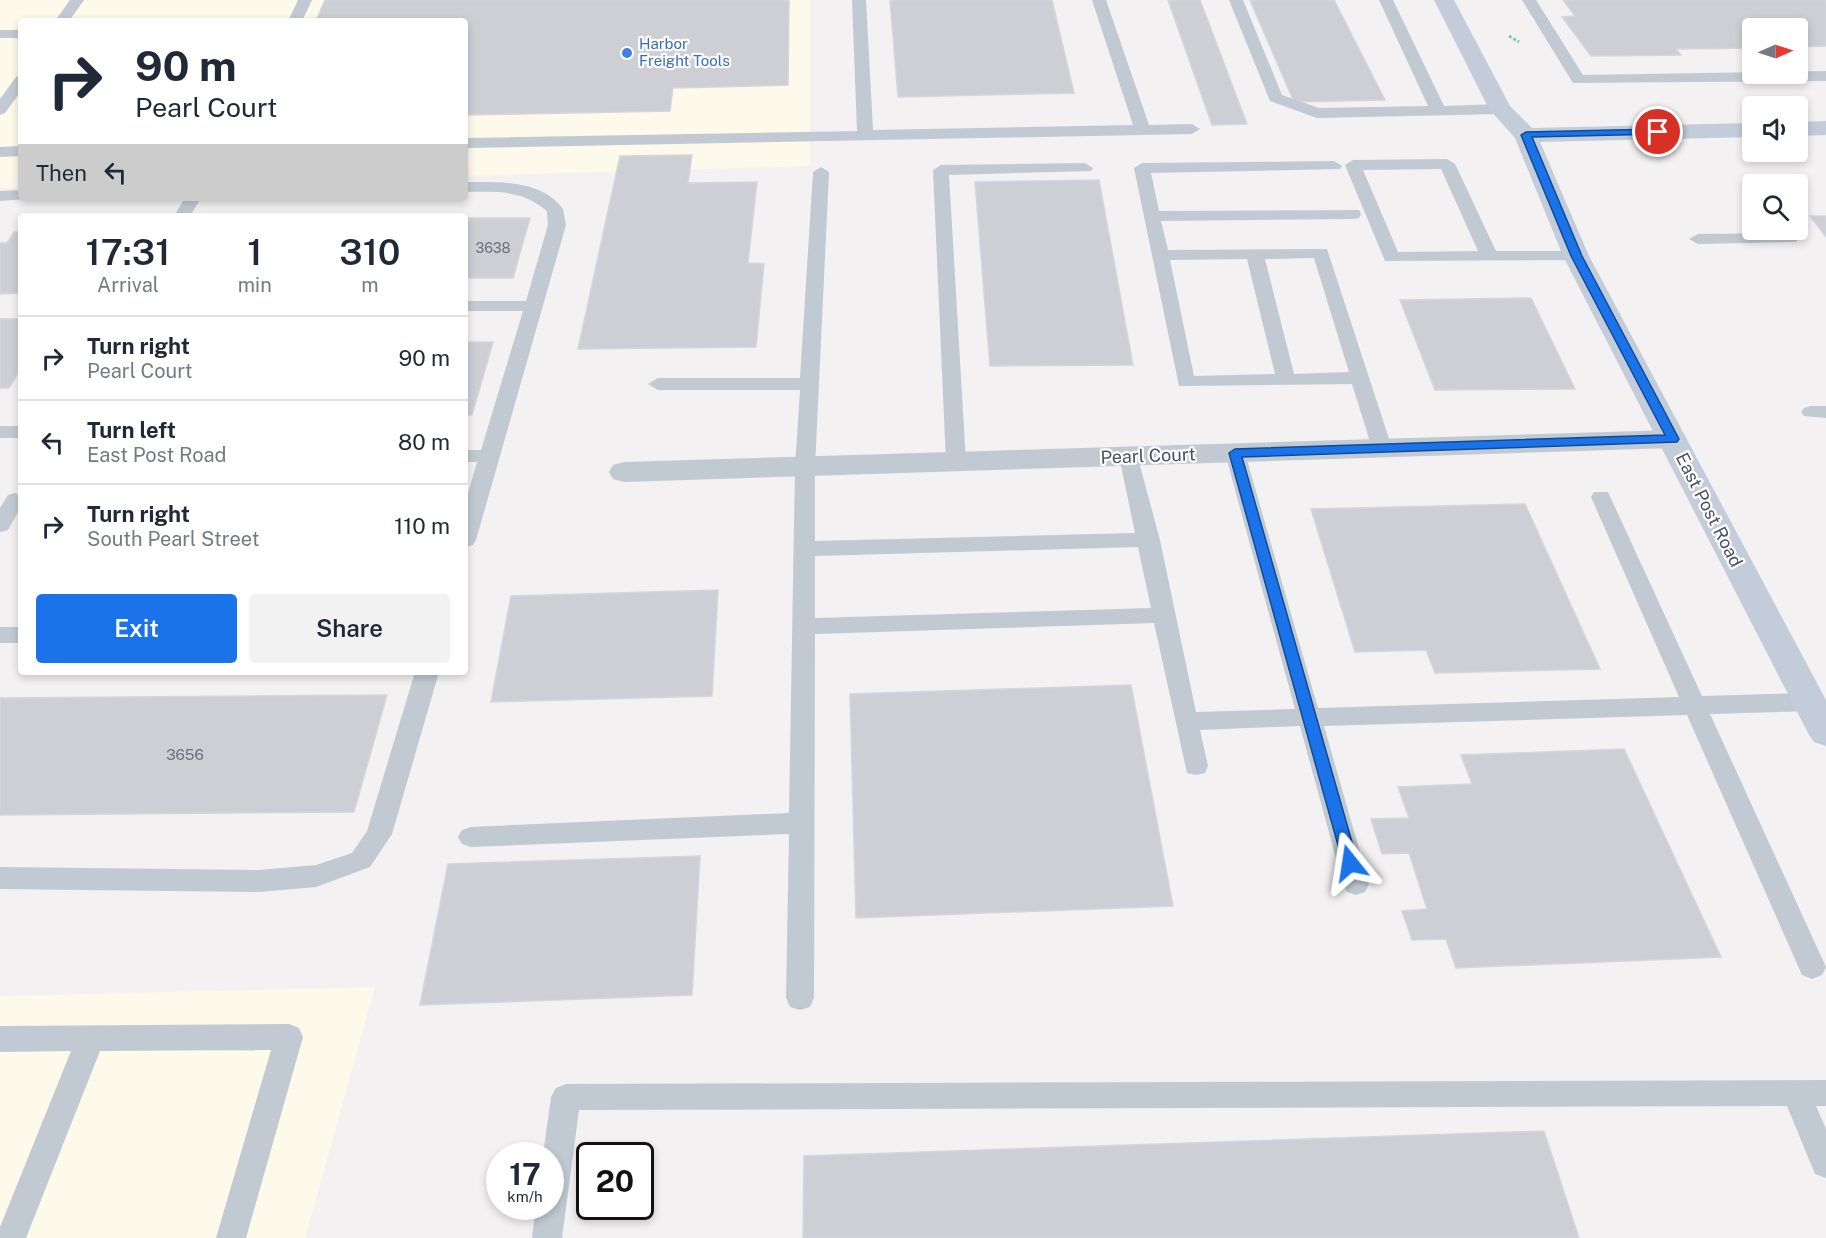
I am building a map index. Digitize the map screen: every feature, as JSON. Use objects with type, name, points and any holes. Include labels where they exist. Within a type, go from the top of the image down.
[{"type":"street","name":"East Post Road","points":[[1444,0],[1500,109],[1526,135],[1576,256],[1826,733]]},
{"type":"street","points":[[1808,129],[1826,128]]},
{"type":"street","points":[[1526,135],[1742,130]]},
{"type":"street","name":"Pearl Court","points":[[624,472],[1672,439]]},
{"type":"lane","points":[[64,18],[77,0]]},
{"type":"lane","points":[[296,18],[305,0]]},
{"type":"lane","points":[[859,0],[866,134]]},
{"type":"lane","points":[[1099,0],[1142,129]]},
{"type":"lane","points":[[1236,0],[1275,98],[1317,113],[1500,109]]},
{"type":"lane","points":[[1386,0],[1438,110]]},
{"type":"lane","points":[[1529,0],[1578,80],[1826,76]]},
{"type":"lane","points":[[0,34],[18,34]]},
{"type":"lane","points":[[0,110],[18,84]]},
{"type":"lane","points":[[468,143],[1192,129]]},
{"type":"lane","points":[[0,152],[18,151]]},
{"type":"lane","points":[[1489,256],[1447,164],[1353,165],[1391,257],[1576,256]]},
{"type":"lane","points":[[1334,166],[1142,168],[1186,382],[1359,378]]},
{"type":"lane","points":[[956,462],[940,170],[1085,168]]},
{"type":"lane","points":[[800,998],[805,467],[821,172]]},
{"type":"lane","points":[[468,187],[506,187],[536,194],[555,209],[557,225],[468,530]]},
{"type":"lane","points":[[0,196],[18,195]]},
{"type":"lane","points":[[1152,216],[1353,214]]},
{"type":"lane","points":[[1698,239],[1742,239]]},
{"type":"lane","points":[[1160,255],[1321,253],[1382,448]]},
{"type":"lane","points":[[1255,254],[1286,380]]},
{"type":"lane","points":[[468,306],[534,306]]},
{"type":"lane","points":[[658,384],[810,384]]},
{"type":"lane","points":[[0,432],[18,432]]},
{"type":"lane","points":[[1235,453],[1356,884]]},
{"type":"lane","points":[[468,456],[489,456]]},
{"type":"lane","points":[[1129,456],[1149,540],[1196,766]]},
{"type":"lane","points":[[0,525],[12,497]]},
{"type":"lane","points":[[1601,497],[1812,967]]},
{"type":"lane","points":[[805,549],[1149,540]]},
{"type":"lane","points":[[804,626],[1165,615]]},
{"type":"lane","points":[[0,636],[18,635]]},
{"type":"lane","points":[[0,878],[259,881],[316,876],[361,860],[379,834],[426,675]]},
{"type":"lane","points":[[1186,721],[1309,715],[1809,702]]},
{"type":"lane","points":[[471,837],[801,823]]},
{"type":"lane","points":[[0,1039],[289,1037],[231,1238]]},
{"type":"lane","points":[[11,1238],[90,1039]]},
{"type":"lane","points":[[1796,1093],[1826,1164]]},
{"type":"lane","points":[[547,1238],[566,1096],[1826,1093]]},
{"type":"shaded area","points":[[0,0],[810,0],[810,166],[468,176],[468,18],[18,18],[18,188],[0,188]]},
{"type":"shaded area","points":[[375,987],[305,1238],[0,1238],[0,996]]},
{"type":"building","name":"Harbor Freight Tools","points":[[325,0],[789,0],[788,85],[673,88],[670,111],[468,115],[468,18],[317,18]]},
{"type":"building","points":[[890,0],[1052,0],[1074,93],[898,97]]},
{"type":"building","points":[[1168,0],[1200,0],[1247,124],[1212,125]]},
{"type":"building","points":[[1250,0],[1334,0],[1385,100],[1294,102]]},
{"type":"building","points":[[1563,0],[1826,0],[1826,46],[1808,47],[1808,18],[1742,18],[1742,48],[1676,49],[1681,55],[1591,56],[1562,17],[1575,16]]},
{"type":"building","points":[[692,155],[688,183],[757,182],[748,263],[764,264],[756,347],[578,349],[620,156]]},
{"type":"building","points":[[1099,180],[1133,365],[990,366],[975,182]]},
{"type":"building","points":[[1810,216],[1826,216],[1826,237]]},
{"type":"building","points":[[468,218],[530,218],[513,278],[468,278]]},
{"type":"building","points":[[14,232],[18,232],[18,293],[0,294],[0,243],[7,243]]},
{"type":"building","points":[[1531,298],[1575,389],[1435,390],[1400,300]]},
{"type":"building","points":[[0,319],[18,319],[18,373],[9,388],[0,388]]},
{"type":"building","points":[[468,342],[493,342],[472,415],[468,415]]},
{"type":"building","points":[[1525,504],[1600,669],[1435,673],[1426,650],[1355,652],[1311,509]]},
{"type":"building","points":[[718,590],[712,696],[491,702],[511,596]]},
{"type":"building","points":[[1131,685],[1173,906],[856,918],[850,694]]},
{"type":"building","points":[[387,695],[354,812],[0,815],[0,698]]},
{"type":"building","points":[[1624,749],[1721,957],[1456,968],[1446,939],[1412,940],[1402,911],[1427,909],[1409,853],[1382,854],[1371,819],[1409,818],[1398,787],[1472,784],[1461,755]]},
{"type":"building","points":[[700,856],[692,995],[420,1005],[448,864]]},
{"type":"building","points":[[1544,1131],[1579,1238],[803,1238],[804,1156]]},
{"type":"place","name":"Harbor Freight Tools","points":[[627,53]]},
{"type":"route","points":[[1350,863],[1235,453],[1672,439],[1576,256],[1526,135],[1658,132]]}]
